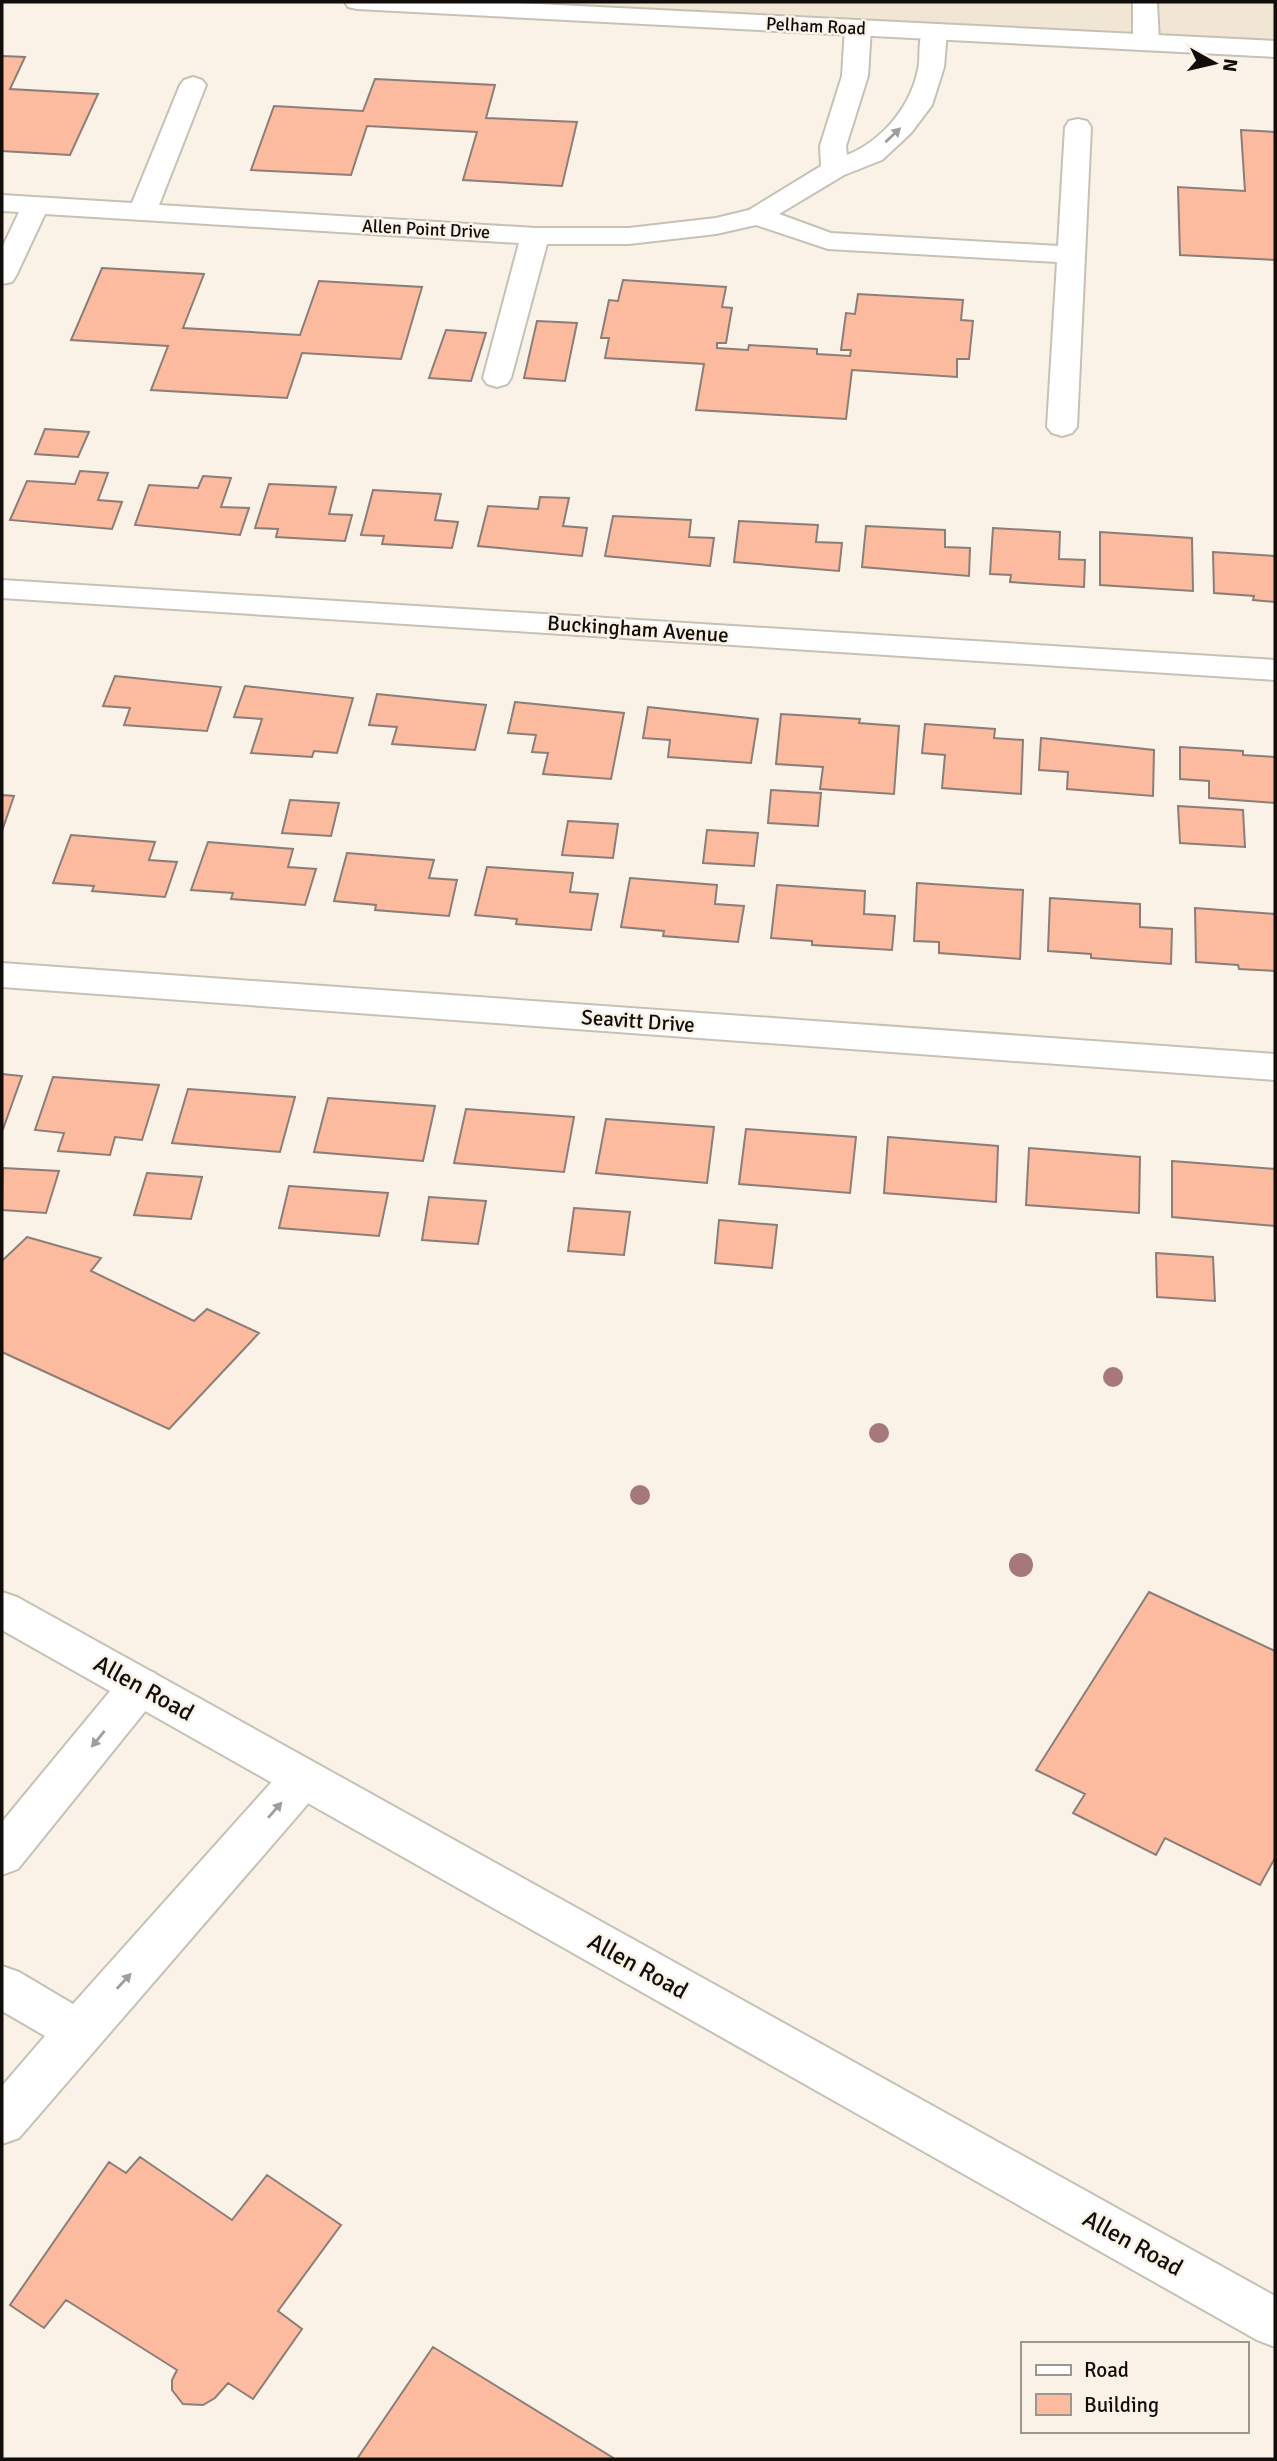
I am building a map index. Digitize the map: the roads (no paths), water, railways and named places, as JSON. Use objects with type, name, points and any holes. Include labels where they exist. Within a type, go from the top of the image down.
[{"type":"street","name":"Pelham Road","points":[[357,2],[564,7],[858,28],[1275,49]]},
{"type":"street","points":[[1146,2],[1146,42]]},
{"type":"street","points":[[835,169],[833,146],[855,76],[858,28]]},
{"type":"street","name":"Allen Point Drive","points":[[2,203],[535,236],[652,234],[716,226],[758,216],[835,169],[873,154],[902,127],[919,105],[931,67],[934,32]]},
{"type":"street","points":[[142,212],[193,85]]},
{"type":"street","points":[[1062,427],[1078,127]]},
{"type":"street","points":[[2,276],[36,205]]},
{"type":"street","points":[[758,216],[828,241],[1071,255]]},
{"type":"street","points":[[498,378],[535,236]]},
{"type":"street","name":"Buckingham Avenue","points":[[2,589],[1275,670]]},
{"type":"street","name":"Seavitt Drive","points":[[2,975],[1275,1067]]},
{"type":"street","name":"Allen Road","points":[[2,1609],[1275,2323]]},
{"type":"street","points":[[2,1855],[141,1686]]},
{"type":"street","points":[[2,2122],[78,2031],[200,1898],[303,1778]]},
{"type":"street","points":[[2,1987],[78,2031]]}]
